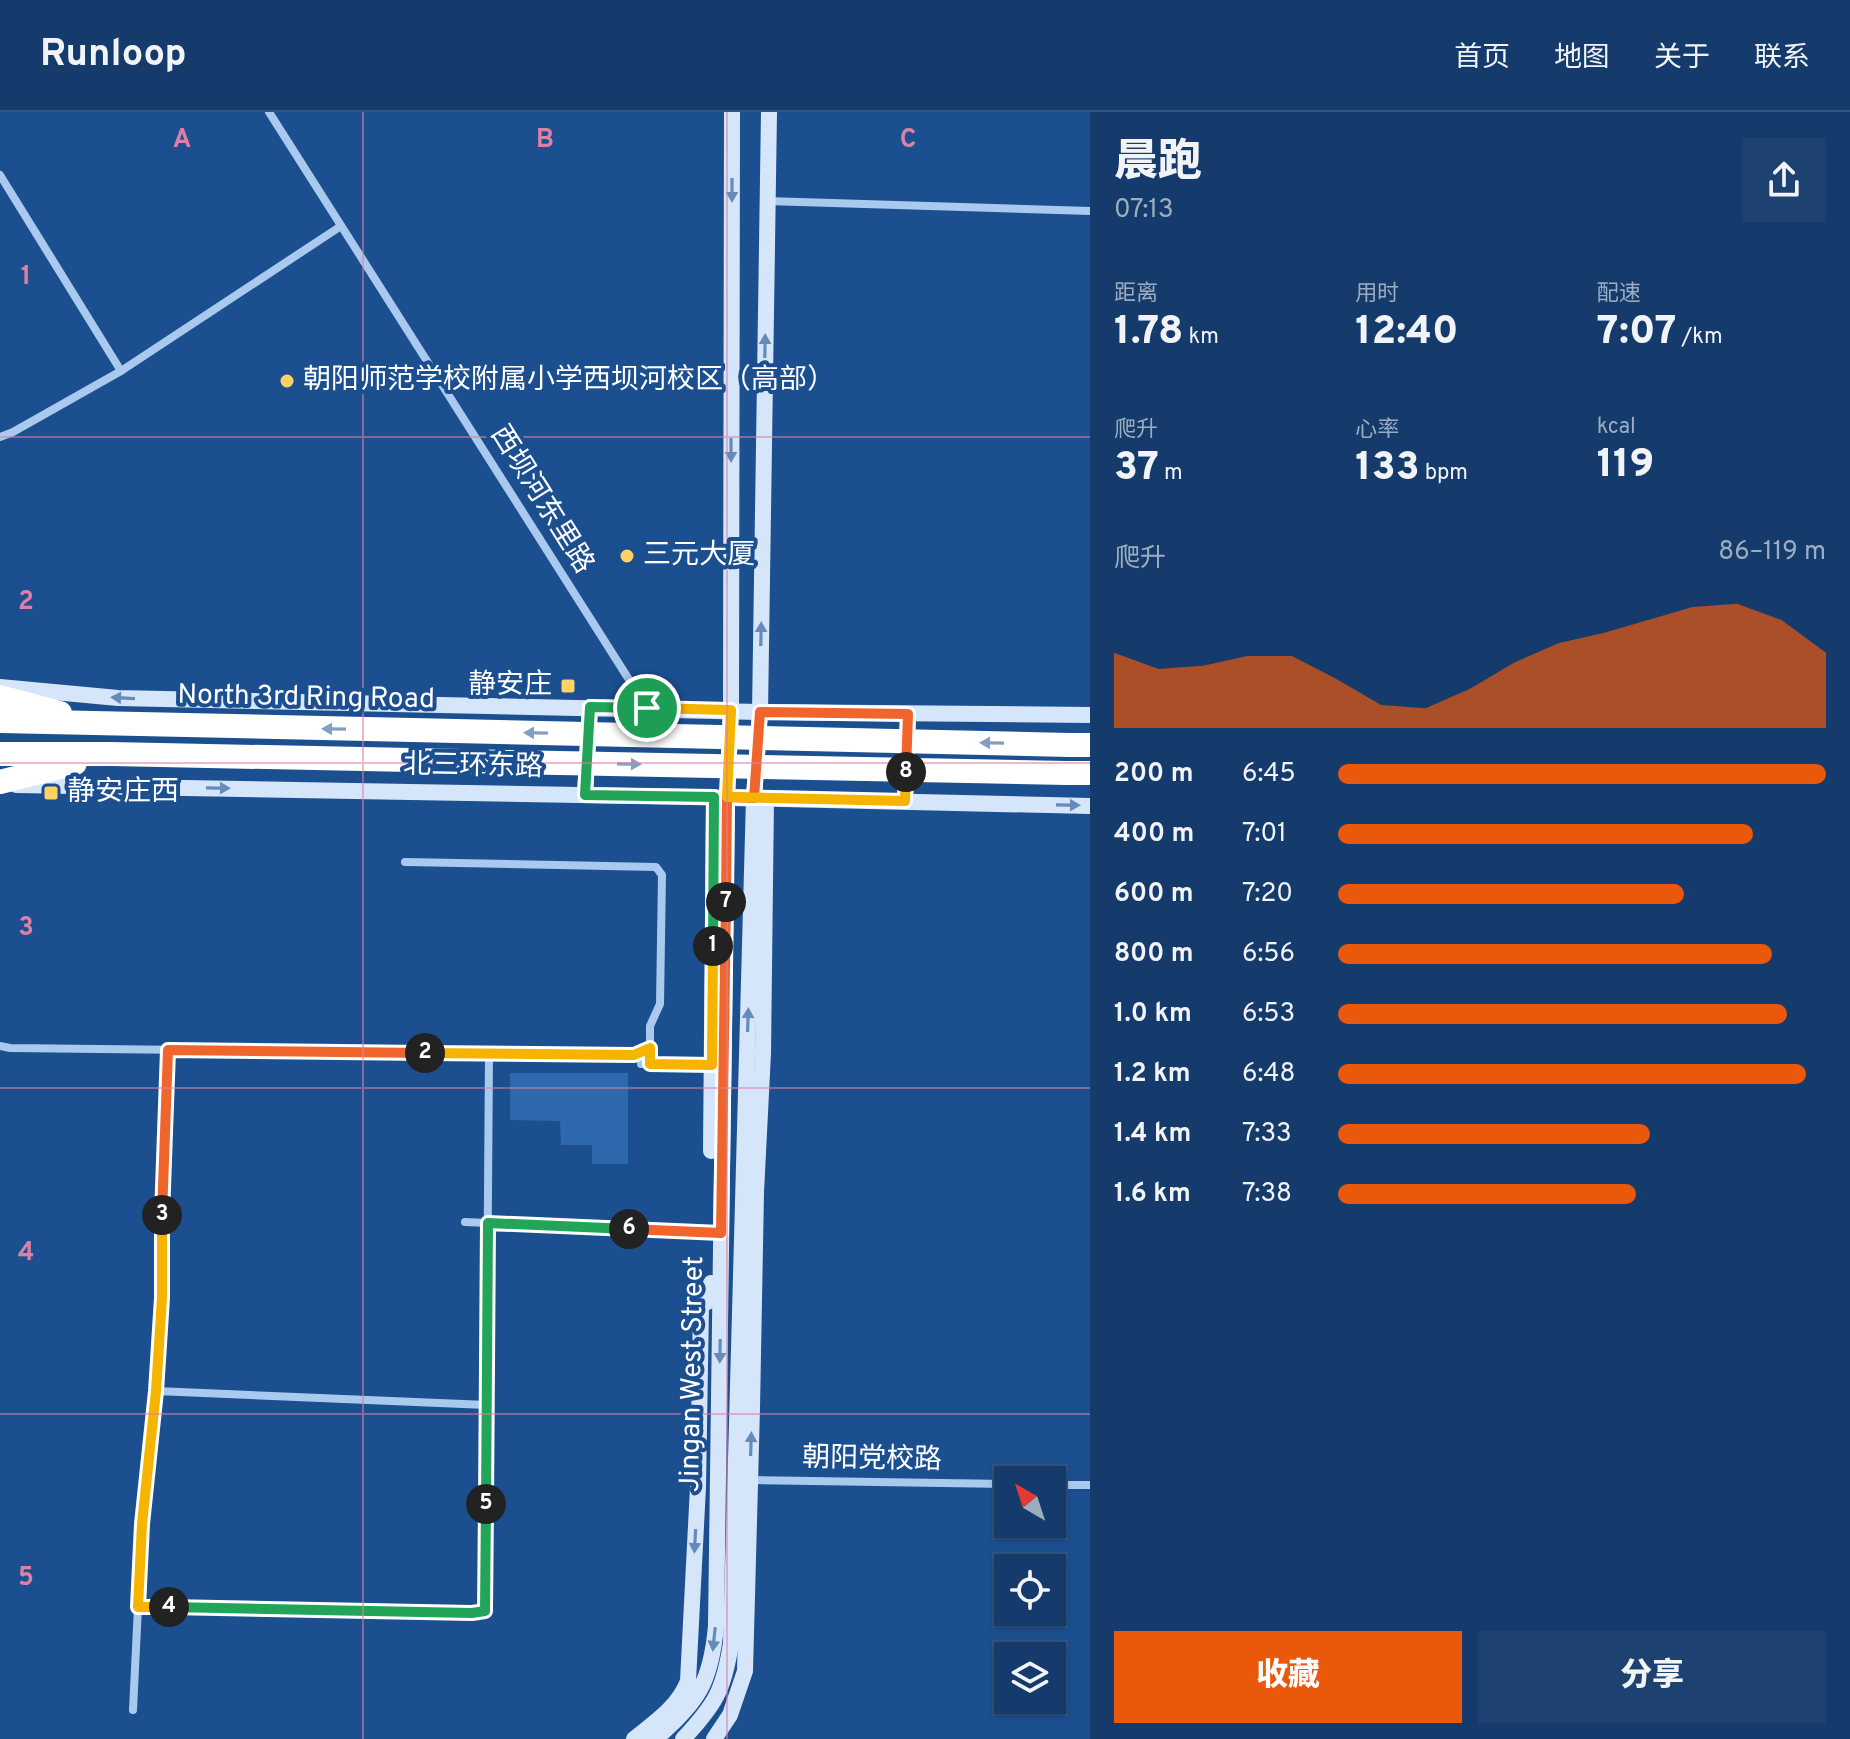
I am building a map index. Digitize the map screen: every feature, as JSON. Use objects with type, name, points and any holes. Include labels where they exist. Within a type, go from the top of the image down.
[{"type":"highway","points":[[0,697],[97,723]]},
{"type":"highway","name":"North 3rd Ring Road","points":[[0,721],[1080,745]]},
{"type":"highway","points":[[0,754],[1079,773]]},
{"type":"highway","points":[[0,783],[111,754]]},
{"type":"street","name":"西坝河东里路","points":[[269,112],[647,708]]},
{"type":"street","name":"Jingan West Street","points":[[655,1739],[684,1713],[700,1691],[714,1650],[716,1626],[720,797],[731,710],[732,112]]},
{"type":"street","points":[[714,1739],[730,1715],[745,1671],[743,1480],[763,1053],[760,712],[769,112]]},
{"type":"street","points":[[0,175],[121,371]]},
{"type":"street","points":[[767,201],[1090,211]]},
{"type":"street","points":[[0,437],[121,371],[341,226]]},
{"type":"street","points":[[0,687],[118,698],[760,712],[1090,715]]},
{"type":"street","points":[[585,795],[590,707]]},
{"type":"street","points":[[905,801],[908,714]]},
{"type":"street","name":"北三环东路","points":[[0,783],[1090,806]]},
{"type":"street","name":"Jingan West Street","points":[[683,1739],[703,1718],[720,1692],[728,1668],[731,1643],[743,1480],[745,1098],[760,798]]},
{"type":"street","points":[[405,862],[656,867],[662,875],[660,1004],[650,1026],[646,1064],[718,1065]]},
{"type":"street","points":[[0,1046],[634,1055],[650,1048]]},
{"type":"street","points":[[133,1710],[142,1524],[162,1298],[168,1050]]},
{"type":"street","points":[[138,1607],[485,1611],[489,1053]]},
{"type":"street","points":[[745,1098],[763,1053]]},
{"type":"street","points":[[465,1222],[716,1232],[711,1300],[701,1305],[698,1487],[688,1681],[674,1705],[634,1739]]},
{"type":"street","points":[[156,1391],[487,1405]]},
{"type":"street","name":"朝阳党校路","points":[[743,1480],[994,1484]]},
{"type":"street","points":[[1066,1485],[1090,1485]]},
{"type":"shaded area","points":[[510,1073],[628,1073],[628,1164],[592,1164],[592,1145],[561,1145],[560,1121],[510,1120]]},
{"type":"place","name":"朝阳师范学校附属小学西坝河校区（高部）","points":[[287,381]]},
{"type":"place","name":"三元大厦","points":[[627,556]]},
{"type":"place","name":"静安庄","points":[[568,686]]},
{"type":"place","name":"静安庄西","points":[[51,793]]},
{"type":"route","points":[[647,708],[590,707],[585,795],[714,797],[712,1065],[650,1064],[650,1048],[634,1055],[168,1050],[162,1298],[142,1524],[138,1607],[485,1611],[488,1223],[721,1233],[727,797],[754,798],[760,712],[908,714],[905,801],[727,797],[731,710],[647,708]]}]
